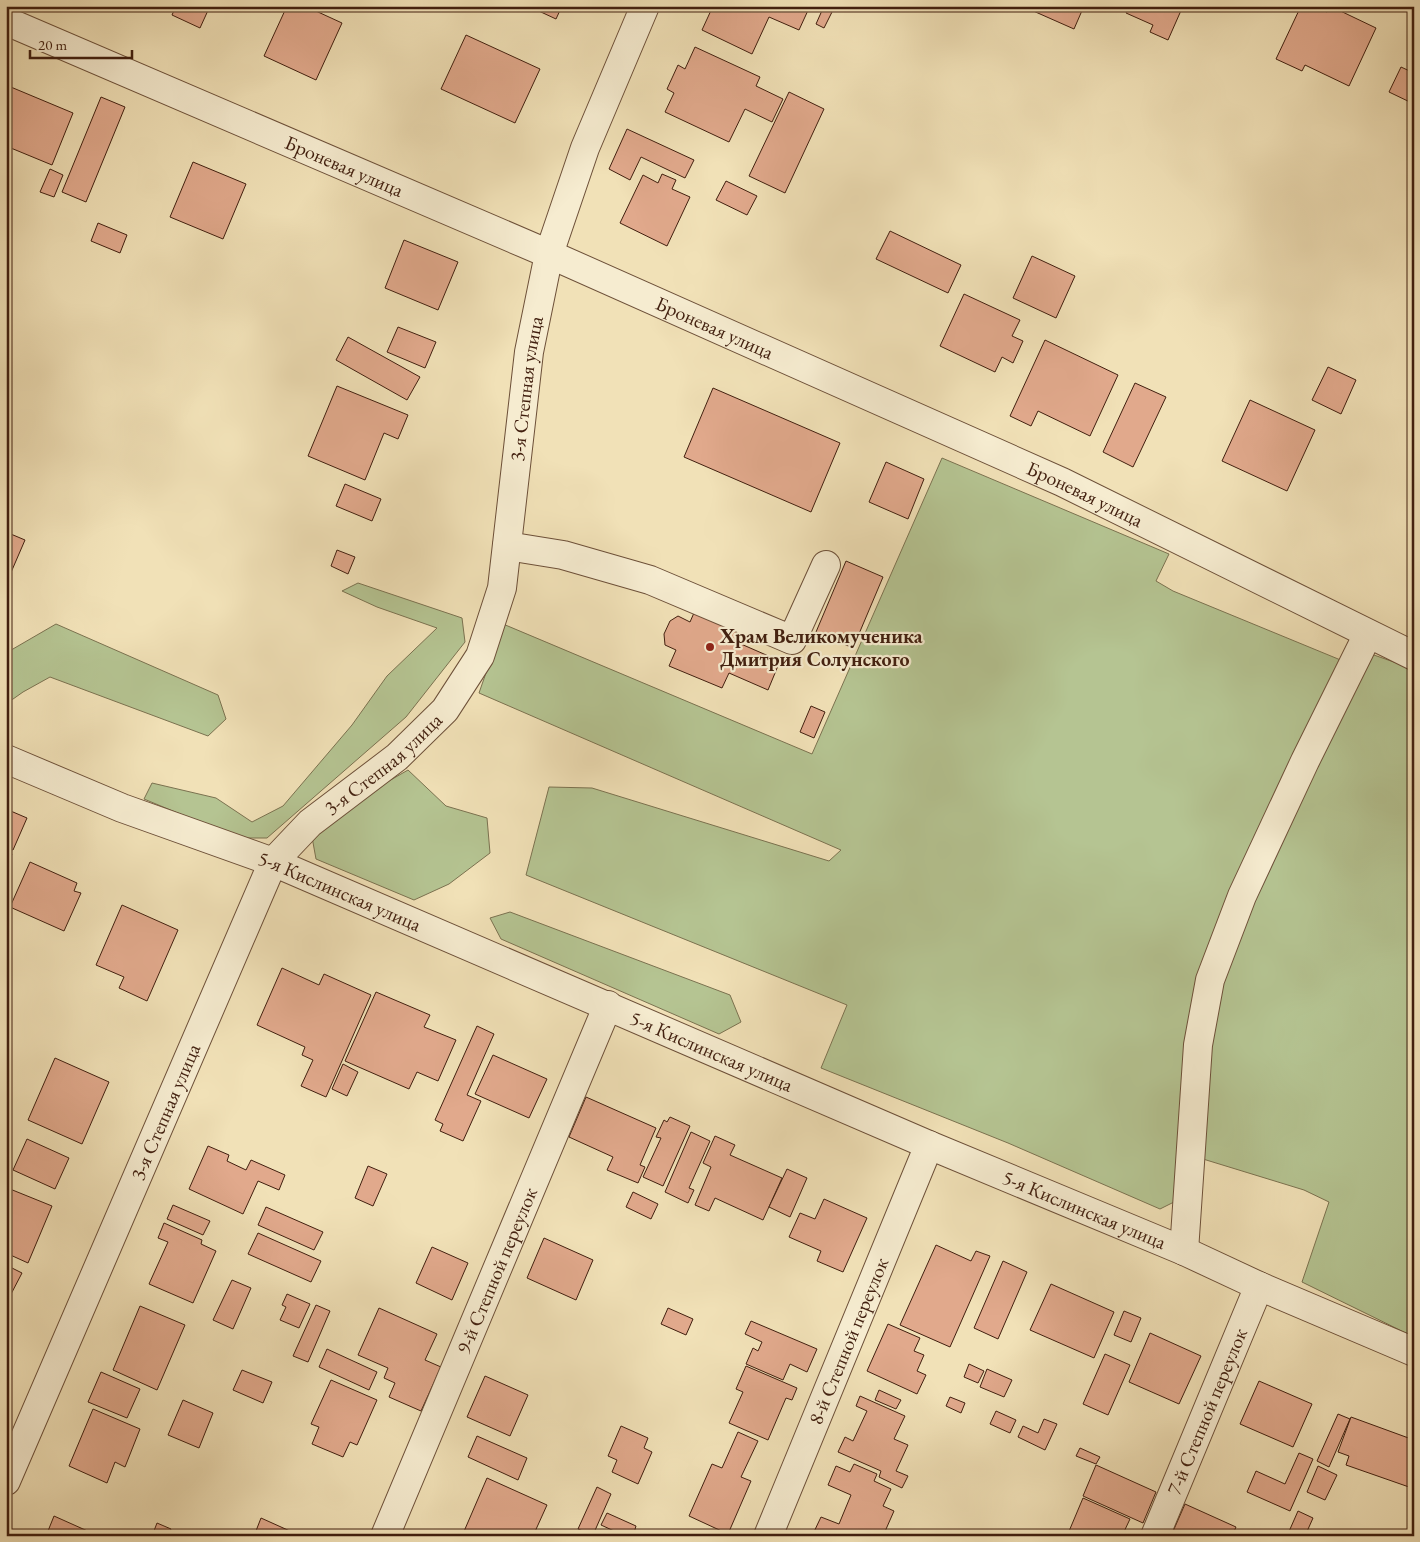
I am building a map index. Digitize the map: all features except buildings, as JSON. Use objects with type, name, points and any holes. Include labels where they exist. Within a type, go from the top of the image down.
[{"type":"street","name":"3-я Степная улица","points":[[6,1481],[274,862],[310,823],[397,757],[445,710],[480,656],[502,588],[530,352],[549,254],[585,148],[645,6]]},
{"type":"street","name":"Броневая улица","points":[[6,21],[549,254],[1062,482],[1414,656]]},
{"type":"street","points":[[507,546],[563,555],[650,580],[792,640],[826,565]]},
{"type":"street","points":[[1184,1251],[1198,1045],[1210,980],[1242,896],[1305,761],[1368,634]]},
{"type":"street","name":"5-я Кислинская улица","points":[[6,759],[122,808],[274,862],[929,1145],[1184,1251],[1259,1286],[1414,1352]]},
{"type":"street","name":"9-й Степной переулок","points":[[385,1536],[608,1005]]},
{"type":"street","name":"8-й Степной переулок","points":[[768,1536],[929,1145]]},
{"type":"street","name":"7-й Степной переулок","points":[[1155,1536],[1259,1286]]},
{"type":"green space","points":[[942,458],[1169,554],[1156,581],[1173,591],[1343,661],[1235,888],[1176,1201],[1160,1209],[1008,1143],[821,1068],[847,1005],[526,875],[549,787],[592,788],[829,861],[841,850],[479,693],[503,624],[812,754]]},
{"type":"green space","points":[[358,583],[462,618],[465,642],[406,717],[267,838],[238,838],[144,799],[152,783],[216,798],[252,822],[283,806],[352,725],[387,676],[437,628],[377,607],[342,591]]},
{"type":"green space","points":[[56,624],[218,695],[226,719],[208,736],[50,677],[6,704],[6,653]]},
{"type":"green space","points":[[1371,654],[1414,669],[1414,1337],[1302,1282],[1329,1202],[1304,1190],[1203,1159],[1209,1039],[1231,950],[1258,883]]},
{"type":"green space","points":[[408,770],[446,806],[487,818],[490,853],[449,884],[414,900],[316,859],[312,837],[340,809]]},
{"type":"green space","points":[[510,912],[730,995],[741,1022],[719,1034],[501,939],[490,918]]},
{"type":"place","name":"Храм Великомученика Дмитрия Солунского","points":[[710,647]]}]
